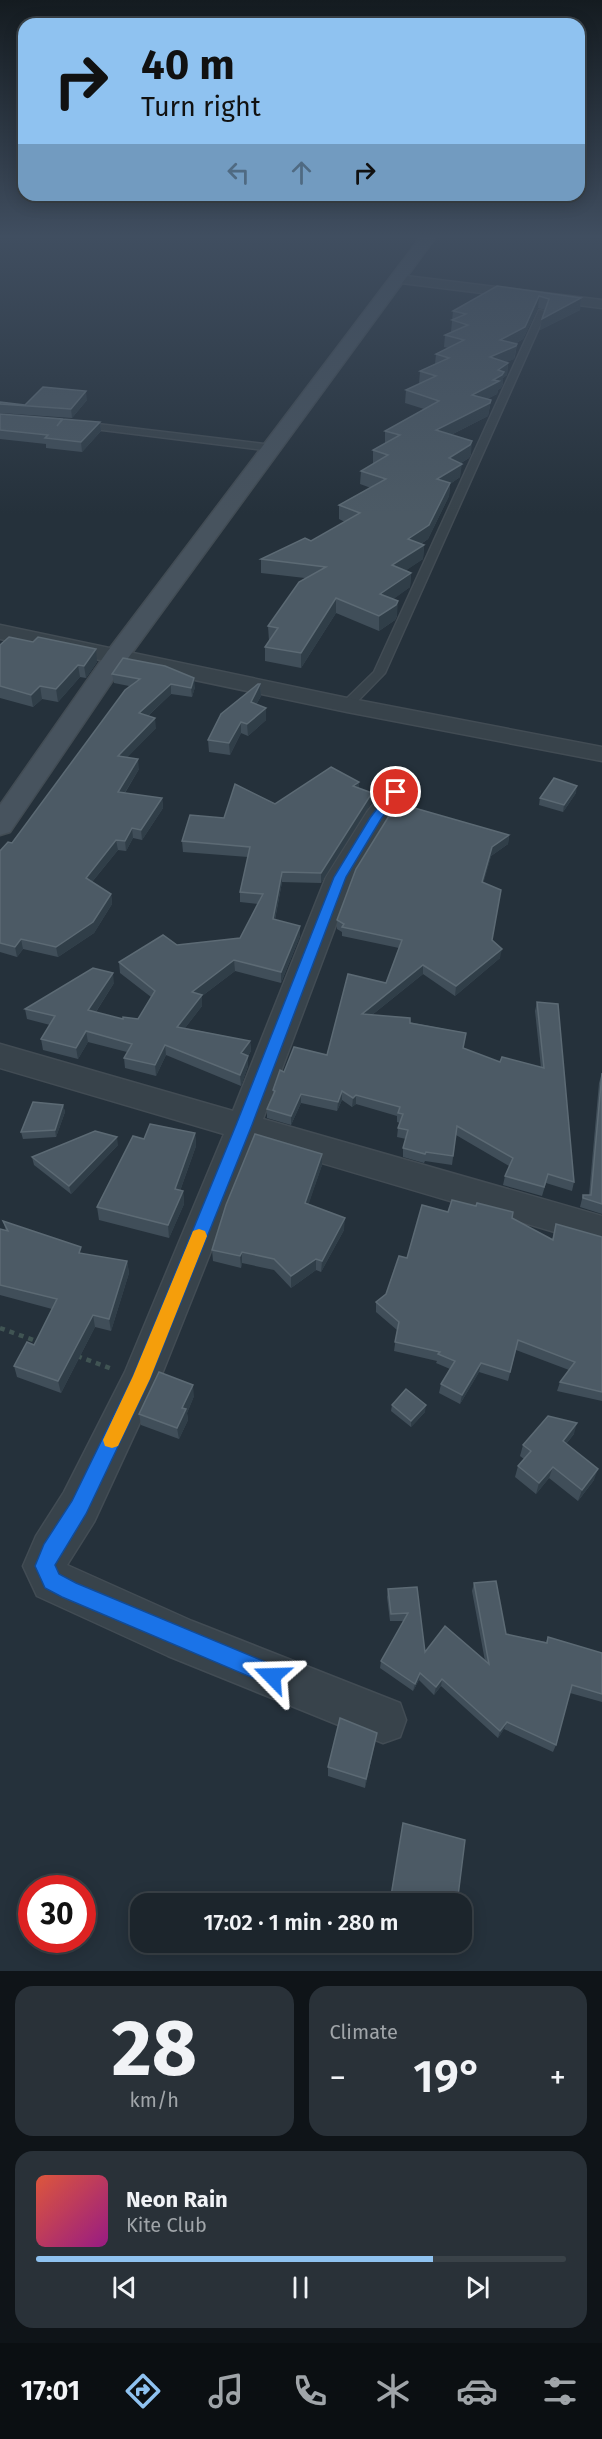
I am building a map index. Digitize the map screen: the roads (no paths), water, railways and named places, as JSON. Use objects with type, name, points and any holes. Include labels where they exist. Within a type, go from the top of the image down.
[{"type":"street","points":[[0,826],[116,657],[360,330]]},
{"type":"street","points":[[0,632],[347,705],[602,754]]},
{"type":"street","points":[[383,1720],[184,1640],[52,1581],[45,1566],[51,1551],[79,1508],[141,1379],[244,1125],[340,877],[376,818],[396,792]]},
{"type":"street","points":[[0,1056],[244,1125],[602,1231]]},
{"type":"lane","points":[[347,705],[379,674],[535,330]]},
{"type":"lane","points":[[66,424],[272,448]]}]
